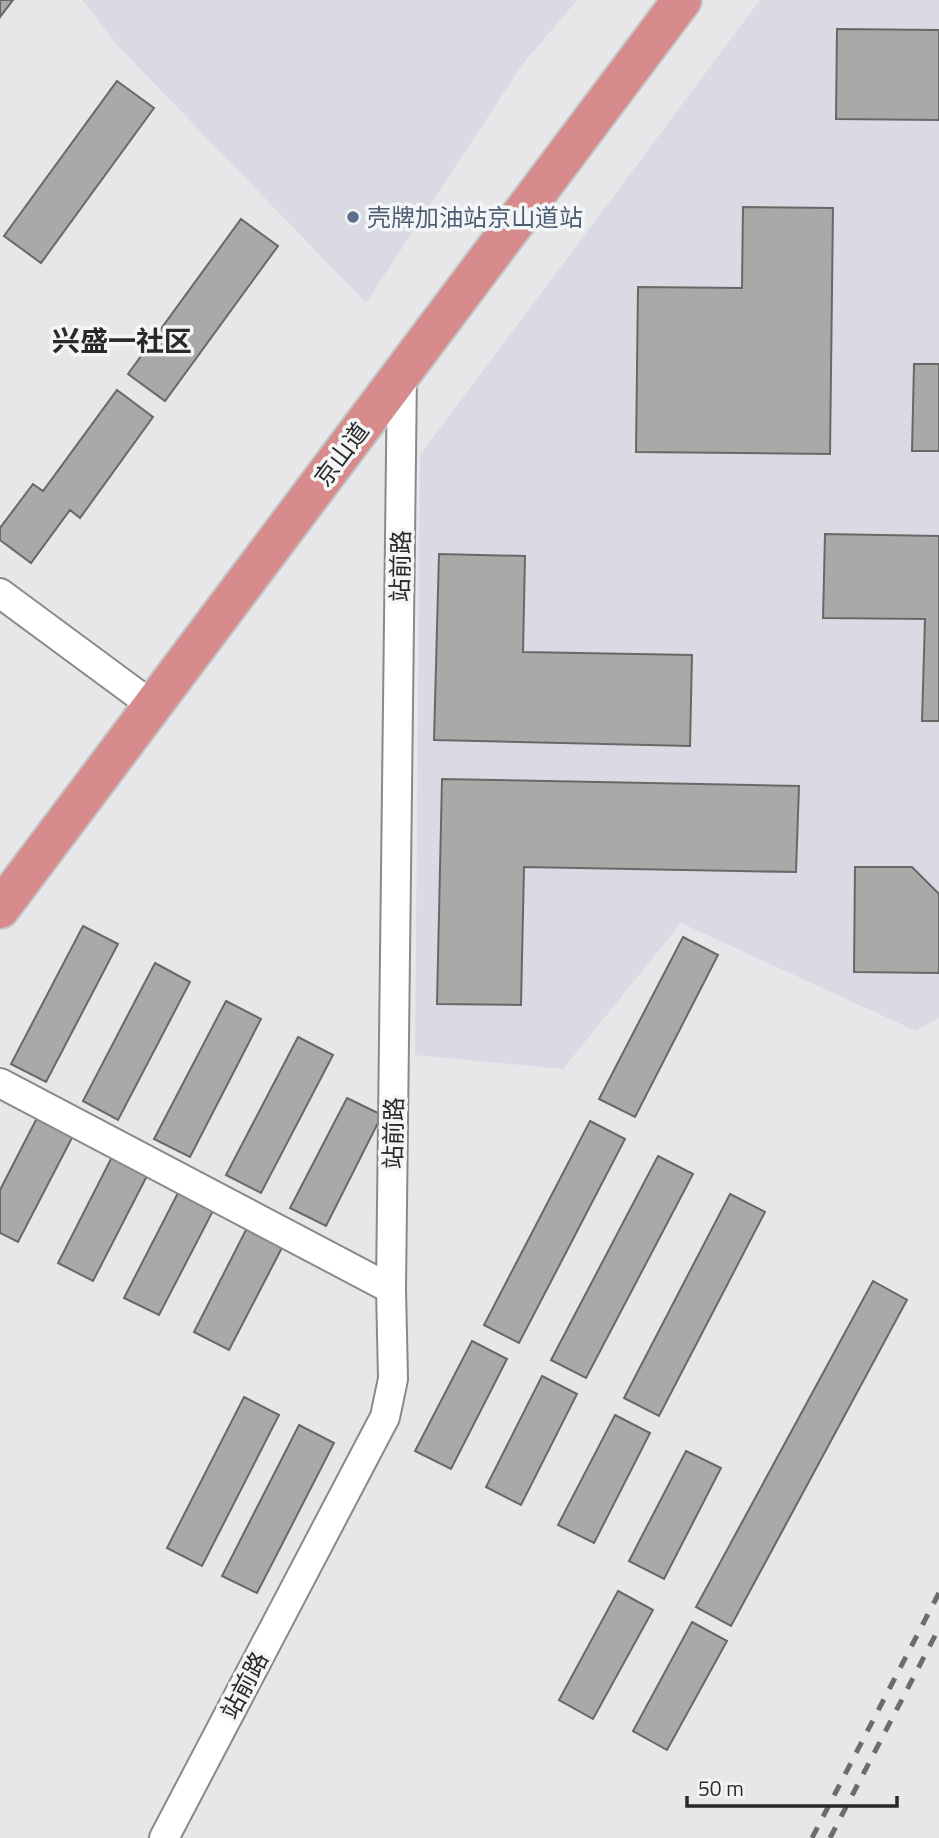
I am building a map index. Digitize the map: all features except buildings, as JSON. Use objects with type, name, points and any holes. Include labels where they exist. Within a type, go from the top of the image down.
[{"type":"highway","name":"京山道","points":[[0,909],[682,0]]},
{"type":"street","name":"站前路","points":[[164,1838],[385,1417],[393,1379],[391,1289],[402,372]]},
{"type":"street","points":[[0,593],[153,706]]},
{"type":"street","points":[[0,1083],[391,1289]]},
{"type":"shaded area","name":"壳牌加油站京山道站","points":[[82,0],[577,0],[522,65],[366,303],[119,47]]},
{"type":"shaded area","points":[[760,0],[939,0],[939,1018],[916,1031],[681,923],[563,1069],[415,1055],[420,455]]},
{"type":"railway","points":[[812,1838],[939,1593]]},
{"type":"railway","points":[[830,1838],[939,1628]]},
{"type":"place","name":"壳牌加油站京山道站","points":[[353,217]]},
{"type":"district","name":"兴盛一社区","points":[[122,340]]}]
